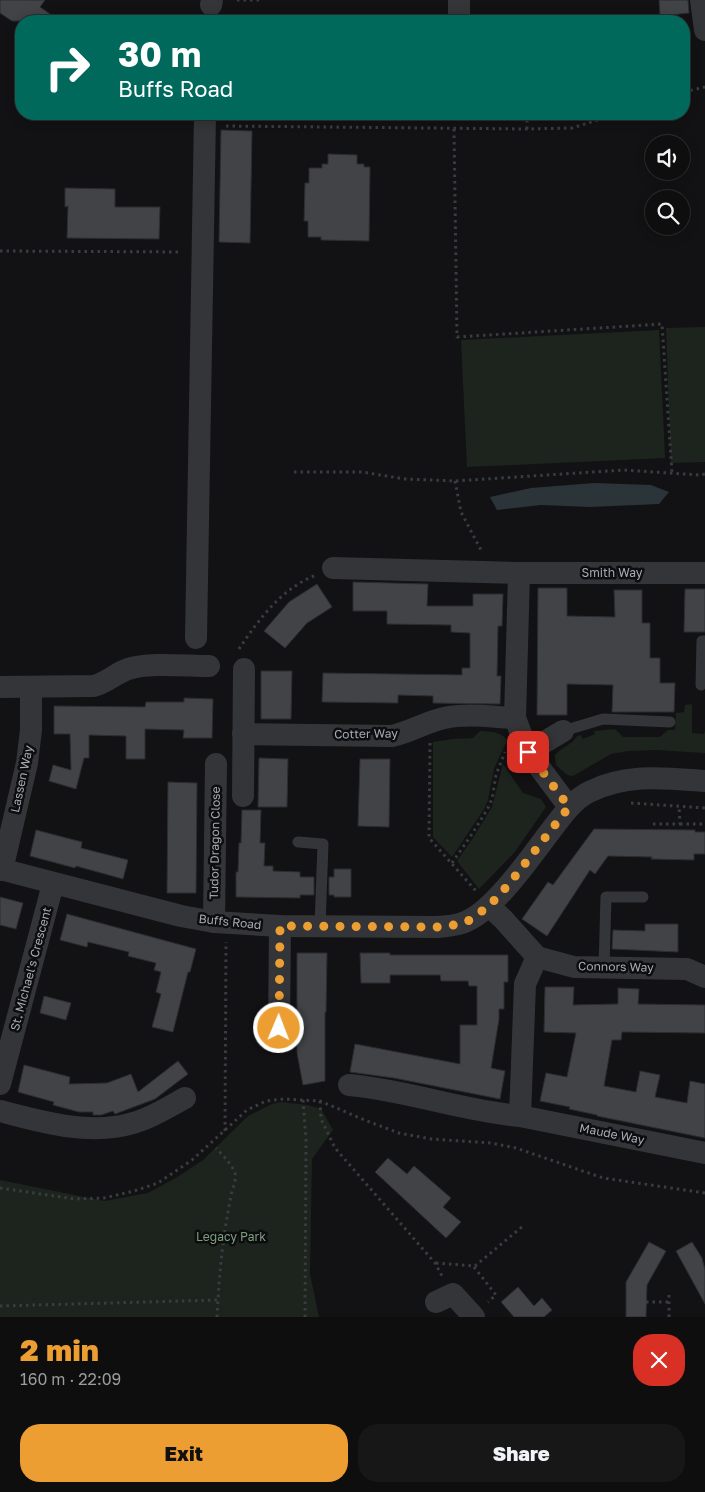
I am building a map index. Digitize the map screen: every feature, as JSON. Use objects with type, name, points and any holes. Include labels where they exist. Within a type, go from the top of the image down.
[{"type":"street","points":[[459,0],[459,15]]},
{"type":"street","points":[[701,0],[705,30]]},
{"type":"street","points":[[196,638],[201,252],[205,120]]},
{"type":"street","name":"Smith Way","points":[[333,568],[519,573],[705,573]]},
{"type":"street","points":[[519,573],[517,724],[528,752],[569,807]]},
{"type":"street","points":[[239,663],[243,734],[243,796]]},
{"type":"street","points":[[0,687],[94,686],[105,683],[126,670],[140,666],[209,666]]},
{"type":"street","name":"Lassen Way","points":[[1,869],[27,763],[31,730],[31,687]]},
{"type":"street","name":"Cotter Way","points":[[243,734],[392,736],[425,723],[462,716],[517,724]]},
{"type":"street","points":[[528,752],[563,731]]},
{"type":"street","name":"Tudor Dragon Close","points":[[216,764],[220,930]]},
{"type":"street","name":"Buffs Road","points":[[1,869],[181,916],[220,930],[280,926],[438,927],[468,921],[489,906],[509,884],[569,807],[588,792],[624,779],[638,777],[705,781]]},
{"type":"street","name":"St. Michael's Crescent","points":[[0,1084],[53,884]]},
{"type":"street","points":[[489,906],[504,919],[537,957],[525,984],[520,1116]]},
{"type":"street","points":[[279,1028],[280,926]]},
{"type":"street","name":"Connors Way","points":[[537,957],[574,967],[687,969],[705,977]]},
{"type":"street","name":"Maude Way","points":[[349,1085],[380,1089],[496,1114],[520,1116],[705,1153]]},
{"type":"street","points":[[0,1111],[43,1122],[78,1127],[110,1127],[132,1123],[151,1116],[186,1098]]},
{"type":"street","points":[[445,1298],[473,1316]]},
{"type":"lane","points":[[701,685],[702,641],[705,641]]},
{"type":"lane","points":[[563,731],[603,719],[670,722]]},
{"type":"lane","points":[[298,842],[323,844],[320,926]]},
{"type":"lane","points":[[604,968],[606,897],[643,897]]},
{"type":"path","points":[[237,0],[263,0]]},
{"type":"path","points":[[690,91],[705,87]]},
{"type":"path","points":[[527,120],[527,129]]},
{"type":"path","points":[[226,126],[527,129],[572,128],[598,120]]},
{"type":"path","points":[[454,129],[457,337],[467,338],[662,324],[661,334],[672,473]]},
{"type":"path","points":[[0,251],[201,252]]},
{"type":"path","points":[[294,472],[362,472],[405,479],[455,480],[624,470],[705,474]]},
{"type":"path","points":[[455,480],[461,512],[479,546]]},
{"type":"path","points":[[239,663],[254,626],[277,599],[309,578],[333,568]]},
{"type":"path","points":[[425,723],[430,738],[429,838],[489,906]]},
{"type":"path","points":[[452,863],[487,810],[492,799],[500,762],[517,724]]},
{"type":"path","points":[[680,806],[680,824]]},
{"type":"path","points":[[653,824],[705,824]]},
{"type":"path","points":[[220,930],[225,1131]]},
{"type":"path","points":[[0,1188],[75,1198],[104,1198],[134,1191],[158,1183],[192,1160],[247,1110],[266,1101],[284,1099],[320,1101],[400,1133],[431,1139],[491,1143],[516,1148],[603,1178],[705,1193]]},
{"type":"path","points":[[303,1100],[306,1140],[305,1317]]},
{"type":"path","points":[[320,1101],[321,1119],[335,1148],[435,1263],[445,1298]]},
{"type":"path","points":[[216,1148],[229,1162],[235,1174],[220,1265],[217,1317]]},
{"type":"path","points":[[435,1263],[475,1266],[523,1226]]},
{"type":"path","points":[[473,1316],[496,1295],[474,1267]]},
{"type":"path","points":[[669,1294],[669,1317]]},
{"type":"path","points":[[0,1306],[218,1300]]},
{"type":"path","points":[[646,1302],[669,1302]]},
{"type":"green space","points":[[705,327],[705,462],[671,463],[666,328]]},
{"type":"green space","points":[[659,330],[665,458],[467,467],[461,340]]},
{"type":"green space","points":[[692,704],[692,733],[704,734],[705,731],[705,753],[656,750],[628,751],[611,754],[573,776],[567,775],[556,765],[555,755],[577,736],[581,735],[583,739],[595,734],[594,731],[615,729],[623,737],[660,737],[668,730],[675,730],[676,713],[684,712],[685,705]]},
{"type":"green space","points":[[480,731],[498,733],[507,740],[494,769],[488,800],[484,809],[452,857],[433,837],[433,742],[473,738]]},
{"type":"green space","points":[[503,764],[523,793],[541,799],[546,807],[514,853],[479,889],[457,861],[492,807]]},
{"type":"green space","name":"Legacy Park","points":[[281,1102],[307,1105],[321,1109],[333,1130],[312,1159],[310,1274],[319,1317],[0,1317],[0,1180],[104,1201],[148,1193],[203,1160],[248,1116],[272,1104]]},
{"type":"shaded area","points":[[594,483],[651,485],[669,492],[659,504],[590,507],[541,505],[497,510],[490,497],[531,488]]},
{"type":"building","points":[[0,0],[45,0],[40,7],[51,15],[15,15],[15,21],[12,21],[0,13]]},
{"type":"building","points":[[659,0],[688,0],[689,13],[660,15]]},
{"type":"building","points":[[221,130],[252,131],[250,243],[219,242]]},
{"type":"building","points":[[328,154],[357,155],[357,164],[364,164],[364,167],[370,167],[369,241],[321,240],[321,237],[308,237],[308,221],[304,221],[305,183],[309,183],[309,168],[322,168],[322,164],[328,164]]},
{"type":"building","points":[[65,188],[115,189],[115,207],[160,207],[159,239],[67,238],[68,206],[65,207]]},
{"type":"building","points":[[353,582],[428,584],[427,606],[473,606],[473,594],[503,594],[502,626],[498,626],[497,676],[501,676],[500,704],[433,703],[433,696],[398,695],[398,703],[322,702],[323,673],[462,675],[462,668],[470,668],[470,633],[451,632],[451,625],[387,624],[387,611],[353,611]]},
{"type":"building","points":[[317,584],[332,607],[307,623],[285,648],[264,631],[289,602]]},
{"type":"building","points":[[538,588],[567,588],[567,616],[615,617],[614,590],[642,590],[642,623],[650,623],[650,658],[660,658],[660,683],[675,683],[674,712],[612,712],[613,685],[567,684],[567,715],[537,715]]},
{"type":"building","points":[[685,589],[705,589],[705,632],[684,632]]},
{"type":"building","points":[[261,671],[292,671],[291,719],[261,719]]},
{"type":"building","points":[[184,698],[213,699],[212,738],[183,738],[184,730],[145,729],[145,759],[126,759],[126,736],[89,735],[89,758],[84,758],[76,789],[49,781],[53,765],[71,770],[70,734],[54,734],[54,706],[145,707],[146,702],[184,702]]},
{"type":"building","points":[[259,758],[288,759],[287,807],[258,807]]},
{"type":"building","points":[[360,759],[390,759],[389,827],[358,826]]},
{"type":"building","points":[[168,782],[197,783],[196,893],[167,893]]},
{"type":"building","points":[[242,810],[261,810],[260,843],[265,843],[264,866],[273,866],[273,871],[300,872],[300,877],[314,877],[314,895],[300,895],[300,898],[236,897],[236,872],[238,872],[239,843],[241,843]]},
{"type":"building","points":[[594,829],[695,830],[695,832],[705,832],[705,854],[694,854],[694,860],[608,856],[595,874],[590,870],[547,936],[522,919],[548,882],[553,885]]},
{"type":"building","points":[[36,830],[82,842],[81,848],[128,860],[123,879],[30,856]]},
{"type":"building","points":[[334,869],[351,869],[351,897],[334,897],[334,895],[329,895],[329,877],[334,877]]},
{"type":"building","points":[[0,897],[23,903],[16,929],[0,925]]},
{"type":"building","points":[[67,914],[196,949],[190,972],[188,972],[173,1032],[152,1027],[161,994],[156,992],[161,972],[154,970],[156,963],[128,956],[129,952],[88,942],[87,947],[60,940]]},
{"type":"building","points":[[645,924],[678,924],[678,952],[612,949],[613,930],[645,931]]},
{"type":"building","points":[[297,953],[327,953],[325,1081],[303,1085],[297,1053]]},
{"type":"building","points":[[360,953],[390,953],[390,955],[508,955],[508,982],[504,982],[504,1009],[499,1009],[491,1068],[505,1071],[500,1099],[394,1078],[350,1072],[355,1044],[460,1064],[460,1025],[477,1025],[477,986],[469,986],[468,981],[441,981],[440,975],[390,975],[390,983],[361,983]]},
{"type":"building","points":[[545,987],[574,987],[573,1005],[618,1004],[618,988],[639,989],[638,1004],[705,1005],[705,1033],[622,1032],[621,1040],[612,1040],[604,1086],[636,1092],[640,1071],[660,1075],[655,1097],[687,1103],[690,1081],[705,1084],[705,1138],[597,1116],[569,1109],[570,1107],[540,1101],[546,1073],[567,1077],[576,1033],[544,1032]]},
{"type":"building","points":[[44,996],[71,1003],[66,1020],[40,1013]]},
{"type":"building","points":[[178,1061],[188,1074],[155,1099],[115,1114],[113,1111],[101,1115],[93,1115],[93,1112],[79,1112],[53,1105],[54,1102],[18,1092],[24,1065],[70,1077],[69,1084],[107,1083],[131,1074],[138,1092]]},
{"type":"building","points":[[388,1158],[407,1174],[414,1166],[451,1198],[443,1207],[461,1222],[446,1238],[375,1172]]},
{"type":"building","points":[[649,1242],[666,1251],[647,1285],[646,1317],[626,1317],[626,1282]]},
{"type":"building","points":[[692,1242],[702,1258],[705,1270],[705,1304],[676,1251]]},
{"type":"building","points":[[518,1287],[534,1306],[542,1298],[552,1310],[544,1317],[514,1317],[501,1302]]},
{"type":"route","points":[[279,1028],[280,926],[438,927],[454,925],[468,921],[489,906],[509,884],[569,807],[528,752]]}]
